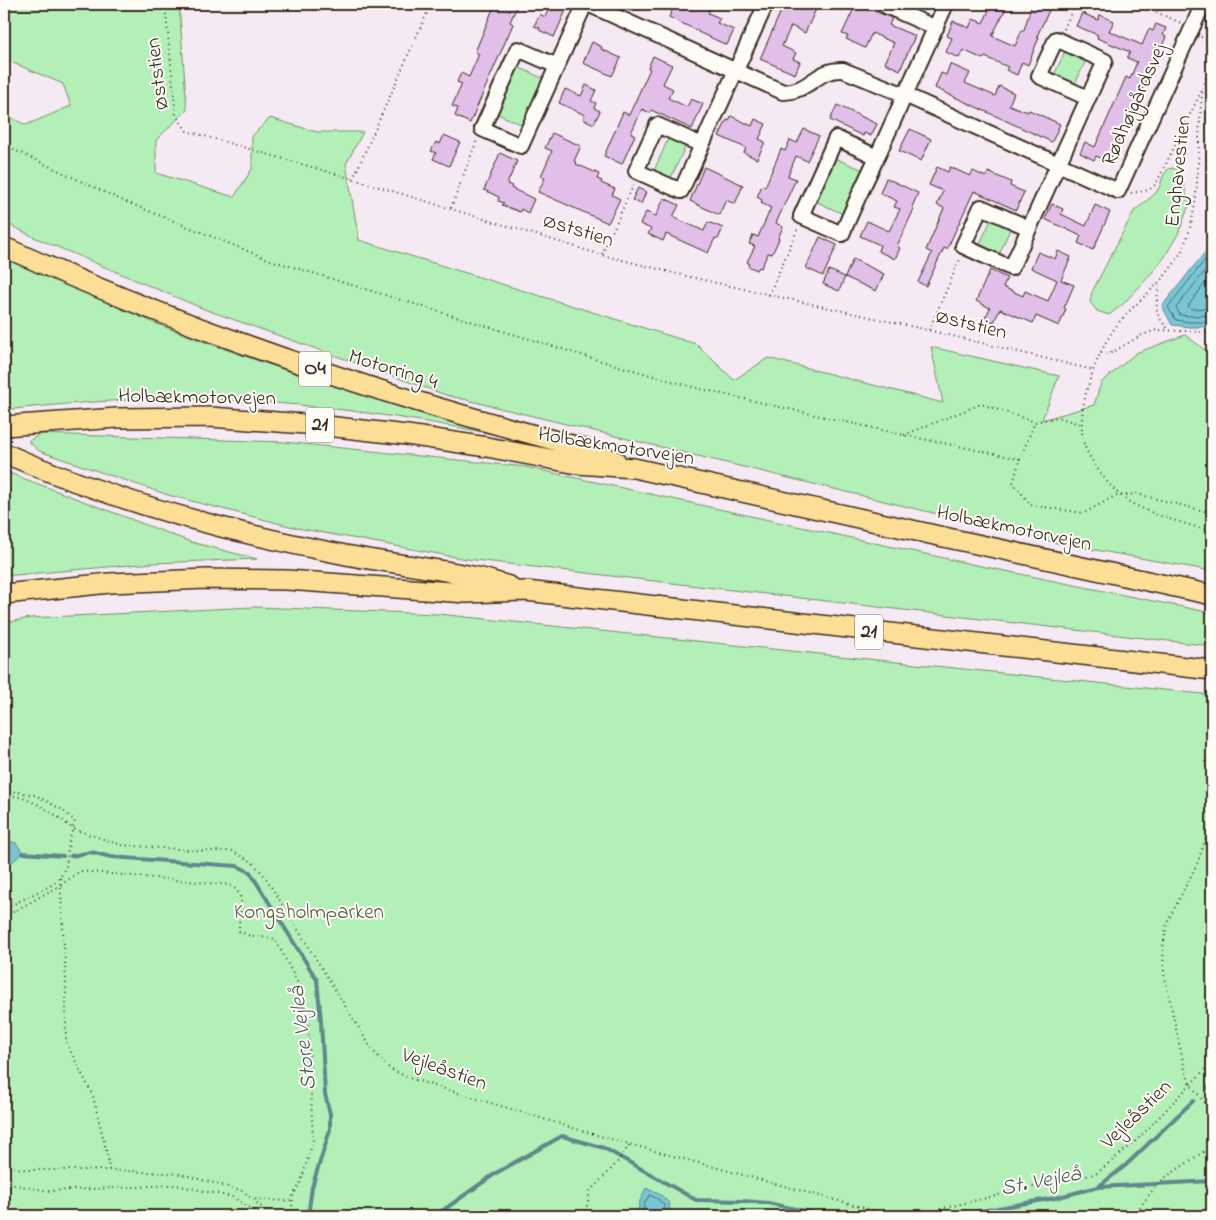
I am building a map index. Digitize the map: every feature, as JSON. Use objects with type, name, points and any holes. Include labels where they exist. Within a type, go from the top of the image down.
[{"type":"highway","name":"Motorring 4","points":[[4,247],[125,299],[237,342],[335,376],[583,448],[634,468]]},
{"type":"highway","name":"Holbækmotorvejen","points":[[4,426],[117,418],[210,418],[288,423],[407,435],[487,447],[577,464],[634,468],[1212,595]]},
{"type":"highway","points":[[4,453],[28,464],[91,487],[154,508],[244,533],[341,554],[473,576],[526,591]]},
{"type":"highway","name":"21","points":[[4,594],[110,583],[206,579],[287,580],[466,593],[526,591],[1212,670]]},
{"type":"street","name":"Rødhøjgårdsvej","points":[[482,129],[521,146],[556,66],[587,4],[736,69],[783,92],[801,89],[827,71],[843,70],[905,95],[1118,191],[1203,4]]},
{"type":"street","points":[[702,145],[657,125],[636,171],[681,191],[702,145],[736,69],[766,4]]},
{"type":"street","points":[[887,4],[886,6],[936,28]]},
{"type":"street","points":[[877,157],[836,138],[801,216],[842,234],[936,28],[946,4]]},
{"type":"street","points":[[1029,228],[981,207],[963,246],[1011,268],[1105,61],[1056,39],[1039,76],[1088,98]]},
{"type":"street","points":[[482,129],[518,49],[556,66]]},
{"type":"path","name":"Øststien","points":[[165,4],[176,115],[187,131],[353,179],[602,255],[1093,370]]},
{"type":"path","points":[[353,179],[431,4]]},
{"type":"path","points":[[1059,40],[1074,4]]},
{"type":"path","points":[[1138,4],[1185,25],[1196,36],[1212,43]]},
{"type":"path","name":"Enghavestien","points":[[1212,64],[1203,87],[1194,210],[1188,236],[1178,258],[1159,283],[1120,321],[1101,354],[1093,370],[1082,425],[1084,444],[1093,461],[1120,494],[1134,504],[1151,512],[1212,532]]},
{"type":"path","points":[[1118,191],[1131,194],[1149,190],[1156,184],[1203,87]]},
{"type":"path","points":[[451,209],[482,129]]},
{"type":"path","points":[[4,144],[119,199],[270,260],[696,388],[1020,459]]},
{"type":"path","points":[[602,255],[639,172]]},
{"type":"path","points":[[768,295],[802,217]]},
{"type":"path","points":[[928,330],[965,247]]},
{"type":"path","points":[[1159,283],[1156,309],[1160,320],[1169,330]]},
{"type":"path","points":[[1101,354],[1109,354],[1142,335],[1156,330],[1212,332]]},
{"type":"path","points":[[904,435],[982,404],[1035,422],[1058,417],[1082,425]]},
{"type":"path","points":[[1035,422],[1013,482],[1031,505],[1084,513],[1120,494],[1137,494],[1212,513]]},
{"type":"path","points":[[4,790],[35,795],[61,809],[76,821],[69,842],[66,866],[60,878],[50,886],[4,909]]},
{"type":"path","name":"Vejleåstien","points":[[4,794],[23,798],[39,805],[73,829],[121,845],[232,851],[252,862],[264,875],[373,1050],[390,1069],[409,1078],[596,1135],[894,1216]]},
{"type":"path","points":[[1212,820],[1197,864],[1167,923],[1163,947],[1164,973],[1184,1066],[1190,1084],[1212,1112]]},
{"type":"path","points":[[4,917],[61,885],[80,871],[230,885],[238,890],[241,896],[239,931],[247,935],[275,939],[302,991],[308,1020],[313,1142],[300,1184],[290,1200],[252,1198]]},
{"type":"path","points":[[60,878],[66,980],[66,1042],[93,1096],[108,1158],[109,1170]]},
{"type":"path","name":"Vejleåstien","points":[[901,1216],[919,1214],[1097,1173],[1137,1140],[1212,1062]]},
{"type":"path","points":[[585,1216],[590,1191],[616,1164],[630,1143]]},
{"type":"path","points":[[1134,1216],[1151,1192],[1164,1179],[1212,1146]]},
{"type":"path","points":[[4,1166],[29,1170],[109,1170],[181,1174],[243,1192],[272,1216]]},
{"type":"path","points":[[4,1182],[48,1191],[176,1185],[232,1197],[264,1216]]},
{"type":"path","points":[[291,1216],[294,1195]]},
{"type":"green space","points":[[4,4],[179,4],[187,110],[156,140],[156,173],[234,197],[252,169],[252,136],[270,118],[317,132],[363,132],[346,164],[359,240],[696,344],[734,380],[768,358],[943,403],[931,347],[1059,376],[1042,420],[1094,405],[1101,383],[1136,353],[1185,335],[1212,355],[1212,571],[1057,543],[446,395],[204,309],[36,238],[4,222],[4,114],[26,125],[71,106],[63,84],[4,59]]},
{"type":"green space","points":[[1066,49],[1087,58],[1075,84],[1054,75]]},
{"type":"green space","points":[[514,65],[544,79],[523,125],[493,112]]},
{"type":"green space","points":[[669,137],[686,145],[670,180],[653,173]]},
{"type":"green space","points":[[832,157],[863,170],[843,214],[813,200]]},
{"type":"green space","points":[[1173,168],[1180,171],[1189,205],[1178,234],[1164,258],[1122,305],[1109,315],[1097,311],[1090,302],[1092,292],[1134,211],[1155,194],[1163,176],[1168,169]]},
{"type":"green space","points":[[991,220],[1010,229],[998,257],[978,248]]},
{"type":"green space","points":[[4,257],[138,316],[198,340],[324,382],[493,434],[415,420],[336,409],[217,400],[155,399],[112,401],[4,410]]},
{"type":"green space","points":[[41,434],[284,442],[526,467],[971,564],[1212,613],[1212,646],[466,559],[297,528],[168,495],[39,451],[28,441]]},
{"type":"green space","points":[[4,471],[191,542],[257,559],[153,563],[4,576]]},
{"type":"green space","name":"Kongsholmparken","points":[[254,607],[438,614],[1212,695],[1212,1216],[4,1216],[4,623],[30,618]]},
{"type":"water","points":[[1212,215],[1212,327],[1172,325],[1162,306],[1210,246]]},
{"type":"water","points":[[4,840],[16,843],[23,853],[4,869]]},
{"type":"water","points":[[646,1188],[661,1195],[670,1204],[668,1216],[637,1216],[640,1201]]},
{"type":"building","points":[[495,4],[518,4],[510,22],[513,24],[470,123],[455,116],[458,108],[452,106],[462,84],[457,82],[461,73],[469,77],[479,54],[475,52]]},
{"type":"building","points":[[551,4],[567,8],[554,37],[534,26],[540,14],[545,17]]},
{"type":"building","points":[[675,4],[698,4],[710,9],[708,13],[720,18],[717,23],[734,30],[727,45],[669,17]]},
{"type":"building","points":[[784,4],[805,4],[816,9],[805,33],[791,26],[782,46],[796,53],[793,59],[800,62],[795,74],[760,59]]},
{"type":"building","points":[[856,4],[892,18],[889,25],[915,36],[900,70],[885,63],[894,43],[872,33],[865,48],[846,39],[848,36],[842,34]]},
{"type":"building","points":[[992,4],[1008,4],[992,36],[1015,46],[1022,30],[1024,30],[1032,4],[1052,4],[1037,36],[1039,37],[1028,65],[1022,62],[1017,75],[1006,70],[1008,67],[985,57],[983,59],[963,50],[959,58],[946,52],[952,38],[947,36],[953,21],[969,28],[973,19],[983,23]]},
{"type":"building","points":[[1082,13],[1098,20],[1100,15],[1114,21],[1109,31],[1142,45],[1149,29],[1153,31],[1156,24],[1166,28],[1163,35],[1166,37],[1109,162],[1096,156],[1094,160],[1080,153],[1085,142],[1095,147],[1126,77],[1130,79],[1137,62],[1127,58],[1130,52],[1097,38],[1098,35],[1076,26]]},
{"type":"building","points":[[592,42],[602,47],[601,49],[621,58],[612,76],[583,63]]},
{"type":"building","points":[[653,56],[672,65],[663,84],[673,89],[668,98],[687,107],[691,99],[703,104],[692,129],[651,110],[650,113],[642,109],[631,133],[635,135],[622,164],[604,156],[623,112],[629,115],[650,69],[648,68]]},
{"type":"building","points":[[950,64],[970,73],[965,83],[995,96],[999,86],[1014,93],[1009,105],[1028,112],[1029,110],[1060,124],[1052,142],[935,88],[941,73],[946,75]]},
{"type":"building","points":[[586,85],[596,90],[591,101],[596,103],[594,108],[600,111],[594,124],[583,119],[585,115],[559,103],[565,89],[581,96]]},
{"type":"building","points":[[837,105],[877,124],[871,136],[864,133],[863,136],[830,120]]},
{"type":"building","points":[[731,116],[752,126],[755,119],[766,124],[759,139],[765,142],[757,159],[744,153],[746,148],[719,136]]},
{"type":"building","points":[[804,129],[819,136],[807,161],[796,156],[788,176],[796,179],[776,223],[783,227],[779,239],[772,254],[768,253],[761,268],[759,267],[757,270],[748,266],[749,263],[747,262],[755,246],[749,244],[753,235],[758,237],[771,208],[761,203],[762,200],[757,197],[762,185],[765,187],[781,149],[785,151],[790,140],[797,143]]},
{"type":"building","points":[[910,129],[931,139],[921,161],[899,151]]},
{"type":"building","points":[[552,133],[581,146],[574,161],[576,164],[599,174],[597,179],[602,181],[601,183],[615,189],[612,195],[620,199],[608,223],[538,192],[545,178],[541,176],[552,151],[545,148]]},
{"type":"building","points":[[444,135],[460,142],[449,166],[433,159],[436,153],[431,151],[436,142],[440,144]]},
{"type":"building","points":[[500,153],[517,161],[507,184],[512,186],[511,188],[534,199],[528,213],[521,209],[520,212],[502,205],[504,203],[498,201],[499,197],[484,190]]},
{"type":"building","points":[[704,167],[743,185],[735,204],[726,200],[719,215],[690,201]]},
{"type":"building","points":[[937,167],[948,172],[950,167],[970,176],[973,171],[986,177],[988,172],[1011,182],[1010,186],[1024,192],[1016,210],[974,191],[947,249],[944,248],[926,286],[918,282],[932,253],[926,250],[944,208],[937,205],[943,191],[929,185]]},
{"type":"building","points":[[886,178],[918,193],[912,207],[914,209],[897,246],[900,248],[895,259],[878,251],[880,245],[860,236],[867,221],[889,231],[900,209],[894,207],[897,201],[880,193]]},
{"type":"building","points":[[638,188],[646,192],[641,204],[632,200]]},
{"type":"building","points":[[664,198],[679,205],[673,217],[704,231],[708,222],[723,228],[718,239],[715,238],[708,253],[666,234],[663,241],[648,234],[651,229],[640,224],[646,212],[656,216]]},
{"type":"building","points":[[1052,204],[1063,209],[1061,214],[1086,226],[1095,205],[1110,212],[1093,250],[1078,243],[1081,236],[1045,219]]},
{"type":"building","points":[[820,237],[837,245],[823,276],[806,268]]},
{"type":"building","points":[[1058,251],[1071,257],[1061,280],[1074,285],[1059,326],[1036,316],[1033,323],[1000,309],[994,322],[985,318],[990,308],[976,301],[990,270],[1007,278],[1003,287],[1023,296],[1025,291],[1048,301],[1057,280],[1031,268],[1038,252],[1055,259]]},
{"type":"building","points":[[853,259],[884,274],[876,291],[845,277]]},
{"type":"building","points":[[829,270],[845,277],[839,291],[823,284]]},
{"type":"waterway","name":"Store Vejleå","points":[[71,856],[91,852],[111,857],[237,866],[250,872],[317,980],[325,1094],[330,1114],[330,1130],[312,1187],[308,1216]]},
{"type":"waterway","name":"Store Vejleå","points":[[23,853],[63,856]]},
{"type":"waterway","name":"Store Vejleå","points":[[1208,1088],[1212,1084]]},
{"type":"waterway","name":"St. Vejleå","points":[[952,1216],[1055,1198],[1098,1187],[1126,1165],[1193,1101]]},
{"type":"waterway","name":"St. Vejleå","points":[[435,1216],[496,1173],[562,1136],[604,1148],[696,1200],[768,1203],[809,1212],[815,1216]]},
{"type":"waterway","points":[[1098,1187],[1212,1181]]}]
